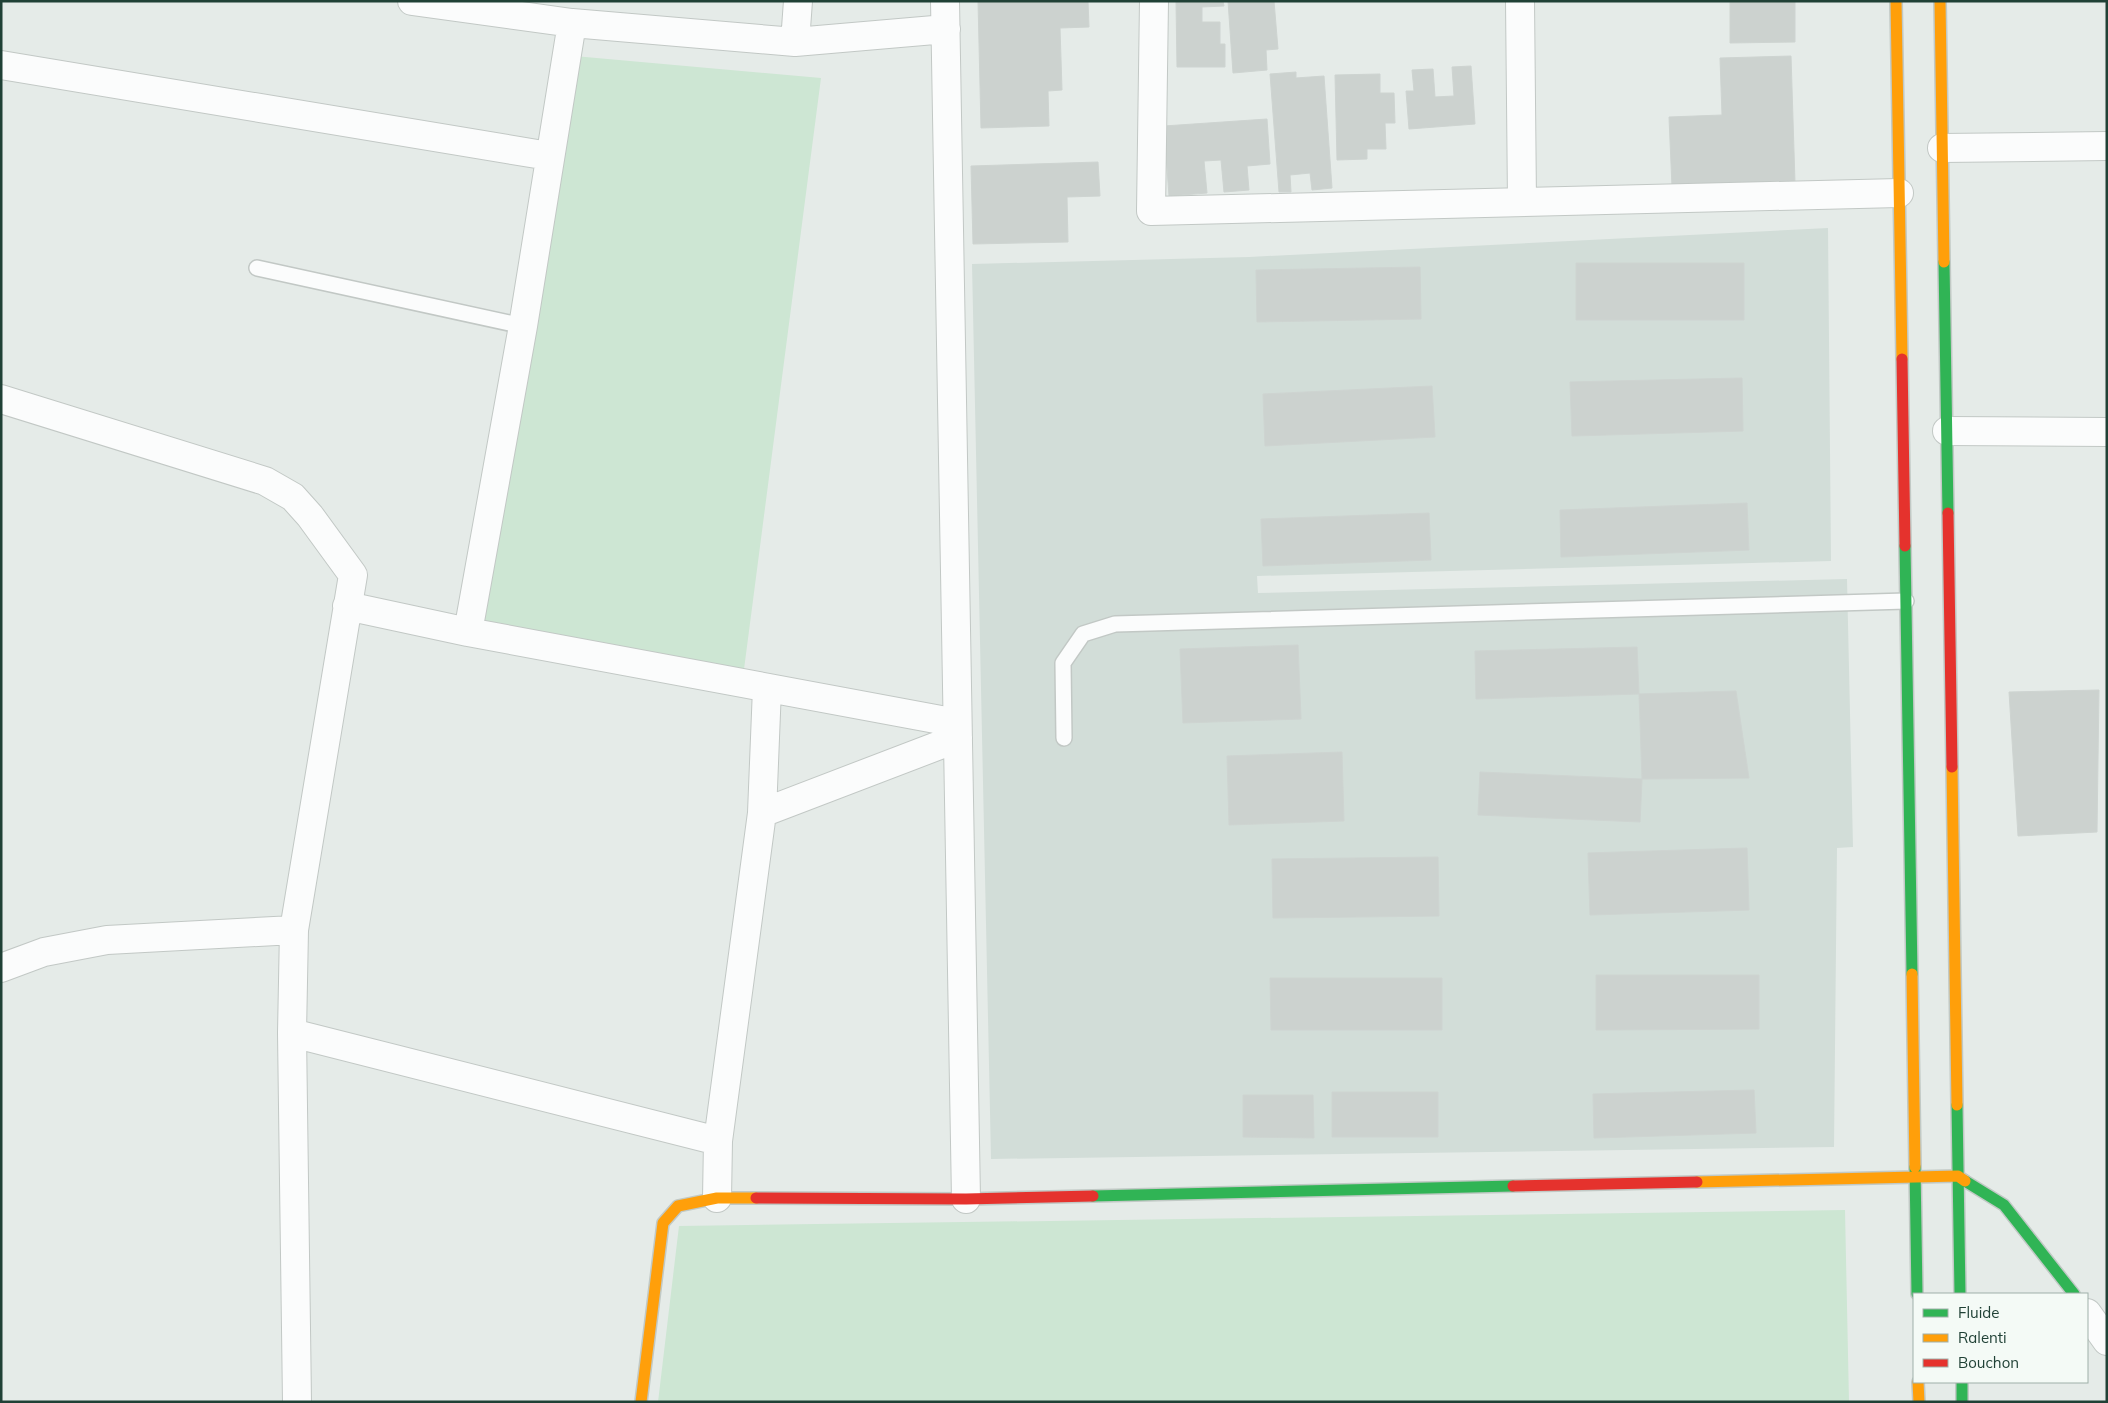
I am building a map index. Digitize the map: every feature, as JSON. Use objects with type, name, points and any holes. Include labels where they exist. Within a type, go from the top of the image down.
[{"type":"main road","points":[[1896,1],[1917,1293]]},
{"type":"main road","points":[[1940,1],[1960,1293]]},
{"type":"main road","points":[[641,1402],[663,1223],[678,1206],[717,1198],[966,1199],[1958,1176],[2004,1205],[2073,1293]]},
{"type":"main road","points":[[1918,1383],[1919,1402]]},
{"type":"main road","points":[[1962,1383],[1962,1402]]},
{"type":"street","points":[[412,1],[572,23],[795,42],[946,29]]},
{"type":"street","points":[[795,42],[798,1]]},
{"type":"street","points":[[944,1],[966,1199]]},
{"type":"street","points":[[1154,1],[1151,211],[1899,193]]},
{"type":"street","points":[[1520,1],[1522,202]]},
{"type":"street","points":[[468,632],[523,326],[572,23]]},
{"type":"street","points":[[1,65],[549,156]]},
{"type":"street","points":[[1942,148],[2107,146]]},
{"type":"street","points":[[1,399],[265,481],[293,497],[310,516],[354,575],[347,606],[294,930],[292,1034],[297,1402]]},
{"type":"street","points":[[1947,431],[2107,432]]},
{"type":"street","points":[[347,606],[468,632],[767,688],[958,731]]},
{"type":"street","points":[[717,1198],[718,1141],[762,813],[767,688]]},
{"type":"street","points":[[762,813],[958,731]]},
{"type":"street","points":[[1,968],[44,952],[107,940],[294,930]]},
{"type":"street","points":[[292,1034],[718,1141]]},
{"type":"street","points":[[2088,1314],[2107,1341]]},
{"type":"lane","points":[[257,268],[523,326]]},
{"type":"lane","points":[[1064,738],[1063,663],[1083,634],[1115,624],[1906,601]]},
{"type":"shaded area","points":[[1828,228],[1831,561],[1257,576],[1258,593],[1847,579],[1853,847],[1837,848],[1834,1147],[991,1159],[972,264],[1249,257]]},
{"type":"green space","points":[[563,55],[821,78],[743,677],[469,627]]},
{"type":"green space","points":[[1845,1210],[1849,1402],[658,1402],[679,1226]]},
{"type":"building","points":[[978,1],[1088,1],[1089,27],[1060,28],[1062,90],[1048,91],[1049,126],[981,128]]},
{"type":"building","points":[[1176,1],[1223,1],[1224,6],[1202,7],[1202,22],[1220,22],[1220,44],[1225,44],[1225,67],[1177,67]]},
{"type":"building","points":[[1228,1],[1274,1],[1278,49],[1266,50],[1267,70],[1233,73]]},
{"type":"building","points":[[1730,1],[1795,1],[1795,42],[1730,43]]},
{"type":"building","points":[[1791,56],[1795,183],[1672,187],[1669,117],[1722,115],[1720,58]]},
{"type":"building","points":[[1471,66],[1475,124],[1409,129],[1406,91],[1414,91],[1412,70],[1433,69],[1435,97],[1454,96],[1452,67]]},
{"type":"building","points":[[1296,72],[1296,78],[1324,76],[1332,188],[1312,190],[1310,173],[1290,175],[1291,192],[1279,192],[1270,74]]},
{"type":"building","points":[[1380,74],[1380,93],[1394,93],[1395,123],[1385,123],[1386,149],[1367,149],[1367,159],[1337,160],[1335,75]]},
{"type":"building","points":[[1267,119],[1270,164],[1247,166],[1249,190],[1224,192],[1221,160],[1204,161],[1207,193],[1169,196],[1164,126]]},
{"type":"building","points":[[1098,162],[1100,196],[1067,197],[1068,242],[973,244],[971,166]]},
{"type":"building","points":[[1576,263],[1744,263],[1744,320],[1576,320]]},
{"type":"building","points":[[1420,267],[1421,319],[1257,322],[1256,270]]},
{"type":"building","points":[[1742,378],[1743,431],[1572,436],[1570,382]]},
{"type":"building","points":[[1432,386],[1435,437],[1265,446],[1263,394]]},
{"type":"building","points":[[1747,503],[1749,550],[1561,557],[1560,510]]},
{"type":"building","points":[[1429,513],[1431,560],[1263,566],[1261,519]]},
{"type":"building","points":[[1298,645],[1301,719],[1183,723],[1180,649]]},
{"type":"building","points":[[1637,647],[1639,694],[1476,699],[1475,651]]},
{"type":"building","points":[[2099,690],[2097,832],[2018,836],[2009,692]]},
{"type":"building","points":[[1736,691],[1749,778],[1642,779],[1639,694]]},
{"type":"building","points":[[1342,752],[1344,821],[1229,825],[1227,756]]},
{"type":"building","points":[[1480,772],[1642,779],[1640,822],[1478,815]]},
{"type":"building","points":[[1747,848],[1749,910],[1590,915],[1588,853]]},
{"type":"building","points":[[1438,857],[1439,916],[1273,918],[1272,859]]},
{"type":"building","points":[[1596,975],[1759,975],[1759,1029],[1596,1030]]},
{"type":"building","points":[[1270,978],[1442,978],[1442,1030],[1271,1030]]},
{"type":"building","points":[[1754,1090],[1756,1133],[1594,1138],[1593,1094]]},
{"type":"building","points":[[1332,1092],[1438,1092],[1438,1137],[1332,1137]]},
{"type":"building","points":[[1243,1095],[1313,1095],[1314,1138],[1243,1137]]},
{"type":"traffic: fast","points":[[1944,262],[1948,513]]},
{"type":"traffic: fast","points":[[1905,546],[1912,974]]},
{"type":"traffic: fast","points":[[1957,1105],[1960,1293]]},
{"type":"traffic: fast","points":[[1915,1167],[1917,1293]]},
{"type":"traffic: fast","points":[[1965,1181],[2004,1205],[2073,1293]]},
{"type":"traffic: fast","points":[[1093,1196],[1513,1186]]},
{"type":"traffic: fast","points":[[1962,1383],[1962,1402]]},
{"type":"traffic: slow","points":[[1896,1],[1902,359]]},
{"type":"traffic: slow","points":[[1940,1],[1944,262]]},
{"type":"traffic: slow","points":[[1952,767],[1957,1105]]},
{"type":"traffic: slow","points":[[1912,974],[1915,1167]]},
{"type":"traffic: slow","points":[[1697,1182],[1958,1176],[1965,1181]]},
{"type":"traffic: slow","points":[[641,1402],[663,1223],[678,1206],[717,1198],[756,1198]]},
{"type":"traffic: slow","points":[[1918,1383],[1919,1402]]},
{"type":"traffic: jam","points":[[1902,359],[1905,546]]},
{"type":"traffic: jam","points":[[1948,513],[1952,767]]},
{"type":"traffic: jam","points":[[1513,1186],[1697,1182]]},
{"type":"traffic: jam","points":[[756,1198],[966,1199],[1093,1196]]}]
